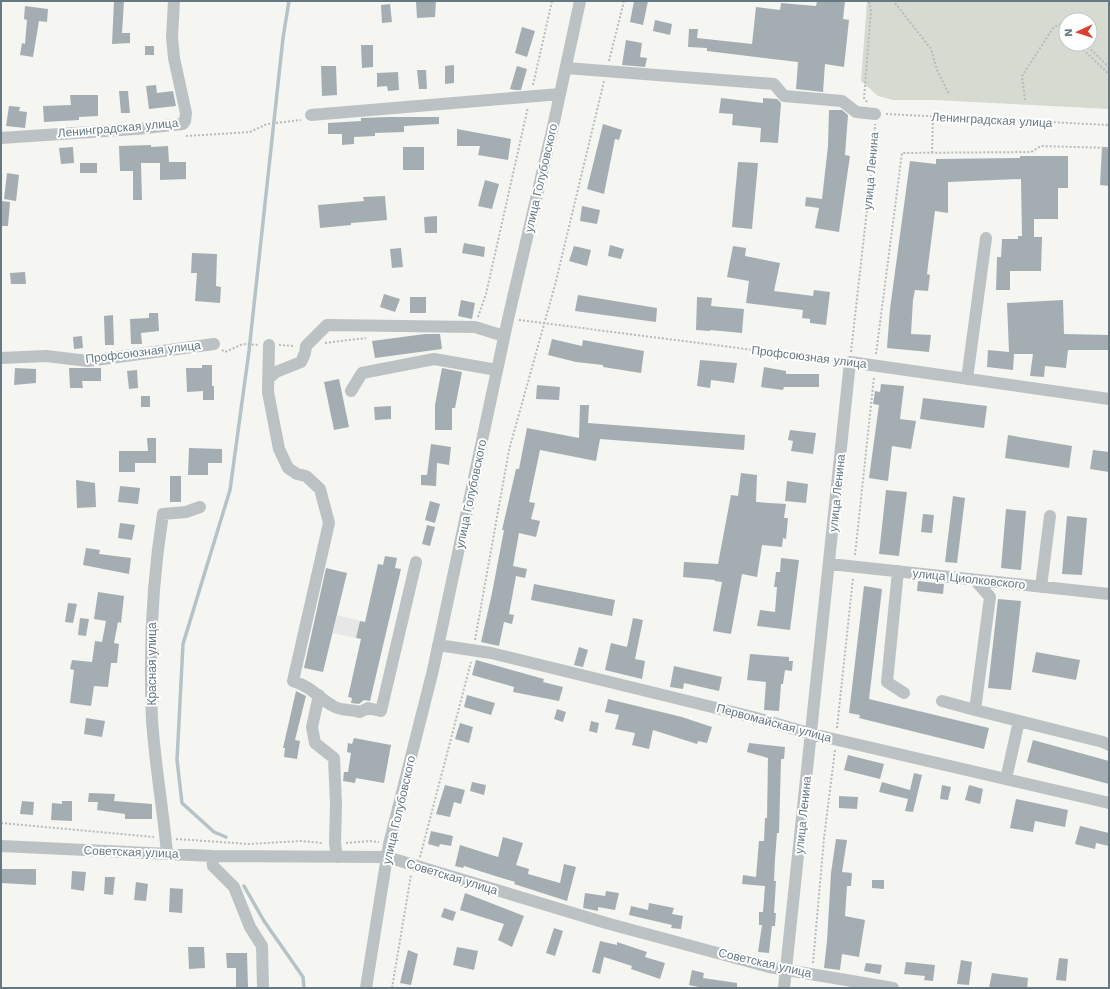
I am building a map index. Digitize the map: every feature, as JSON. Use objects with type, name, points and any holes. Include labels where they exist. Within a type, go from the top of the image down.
[{"type":"street","name":"Ленинградская улица","points":[[1,138],[135,129],[183,124],[186,113],[174,58],[172,37],[174,1]]},
{"type":"street","name":"улица Голубовского","points":[[366,988],[389,844],[438,645],[504,336],[580,1]]},
{"type":"street","points":[[566,68],[774,84],[784,96],[842,101],[856,112],[875,114]]},
{"type":"street","points":[[311,115],[560,94]]},
{"type":"street","points":[[968,379],[986,238]]},
{"type":"street","points":[[268,378],[276,372],[301,362],[306,346],[328,325],[475,327],[504,336]]},
{"type":"street","name":"Профсоюзная улица","points":[[1,358],[46,356],[88,361],[214,344]]},
{"type":"street","points":[[269,345],[268,392],[279,449],[288,468],[297,474],[306,476],[320,489],[329,524],[292,681],[305,685],[332,706],[342,710],[348,709],[360,712],[368,708],[381,711],[416,562]]},
{"type":"street","points":[[351,391],[362,373],[434,359],[497,370]]},
{"type":"street","name":"Профсоюзная улица","points":[[850,362],[1109,399]]},
{"type":"street","name":"улица Ленина","points":[[784,988],[830,564],[850,362]]},
{"type":"street","name":"Красная улица","points":[[167,853],[152,721],[151,635],[156,555],[163,514],[186,512],[200,507]]},
{"type":"street","points":[[1041,587],[1050,516]]},
{"type":"street","name":"улица Циолковского","points":[[830,564],[1109,594]]},
{"type":"street","points":[[898,571],[887,682],[904,693]]},
{"type":"street","points":[[975,710],[990,597],[976,580]]},
{"type":"street","points":[[990,597],[1014,584]]},
{"type":"street","name":"Первомайская улица","points":[[438,645],[474,649],[753,717],[836,740],[1109,803]]},
{"type":"street","points":[[319,695],[312,727],[315,743],[334,758],[336,804],[335,844],[337,857]]},
{"type":"street","points":[[942,701],[1103,742],[1109,746]]},
{"type":"street","points":[[1006,779],[1019,721]]},
{"type":"street","name":"Советская улица","points":[[1,846],[212,856],[387,857],[606,923],[786,970],[893,988]]},
{"type":"street","points":[[212,856],[213,866],[234,887],[250,927],[262,946],[264,988]]},
{"type":"path","points":[[475,327],[486,294],[552,1]]},
{"type":"path","points":[[392,988],[413,865],[416,856],[420,857],[474,649],[509,450],[555,285],[624,1]]},
{"type":"path","points":[[869,1],[871,10],[864,98],[875,114]]},
{"type":"path","points":[[895,3],[931,49],[937,70],[949,94]]},
{"type":"path","points":[[1025,100],[1022,76],[1052,28],[1058,25]]},
{"type":"path","points":[[1086,52],[1109,74]]},
{"type":"path","points":[[1093,52],[1109,67]]},
{"type":"path","name":"Ленинградская улица","points":[[875,114],[1109,125]]},
{"type":"path","name":"улица Ленина","points":[[850,362],[874,147],[875,114]]},
{"type":"path","points":[[932,153],[933,117]]},
{"type":"path","points":[[271,124],[276,123]]},
{"type":"path","points":[[811,974],[824,838],[836,740],[875,366],[902,153],[1031,152],[1041,146],[1109,148]]},
{"type":"path","name":"Профсоюзная улица","points":[[508,319],[850,362]]},
{"type":"path","points":[[214,344],[225,352],[244,344],[253,345]]},
{"type":"path","points":[[1,823],[249,844],[301,841],[335,844],[370,841],[389,844]]},
{"type":"shaded area","points":[[867,1],[1109,1],[1109,109],[934,100],[893,100],[878,96],[861,81]]},
{"type":"shaded area","points":[[337,615],[360,621],[356,638],[333,633]]},
{"type":"building","points":[[114,1],[124,1],[122,33],[130,33],[130,43],[112,44]]},
{"type":"building","points":[[416,1],[436,1],[435,17],[417,18]]},
{"type":"building","points":[[634,1],[648,1],[643,25],[630,22]]},
{"type":"building","points":[[817,1],[845,1],[843,19],[849,20],[844,67],[825,64],[823,92],[796,89],[798,62],[707,51],[707,48],[688,47],[689,29],[698,29],[697,38],[752,44],[756,7],[780,10],[781,3],[816,6]]},
{"type":"building","points":[[390,4],[392,22],[382,23],[381,5]]},
{"type":"building","points":[[25,6],[48,9],[47,22],[39,21],[33,57],[20,55],[22,43],[25,44],[27,20],[24,19]]},
{"type":"building","points":[[655,20],[672,24],[670,35],[653,31]]},
{"type":"building","points":[[522,27],[535,31],[527,57],[515,53]]},
{"type":"building","points":[[626,40],[642,43],[640,57],[647,58],[645,67],[622,65]]},
{"type":"building","points":[[361,45],[373,45],[373,67],[362,68]]},
{"type":"building","points":[[145,46],[154,46],[154,55],[145,55]]},
{"type":"building","points":[[454,65],[454,83],[445,84],[445,66]]},
{"type":"building","points":[[321,66],[336,66],[337,95],[322,96]]},
{"type":"building","points":[[517,66],[527,69],[521,90],[510,89]]},
{"type":"building","points":[[417,70],[426,70],[427,89],[419,89]]},
{"type":"building","points":[[398,72],[399,90],[388,91],[387,86],[377,87],[377,73]]},
{"type":"building","points":[[156,85],[157,93],[173,91],[176,106],[149,109],[146,86]]},
{"type":"building","points":[[119,91],[128,91],[130,113],[121,113]]},
{"type":"building","points":[[70,95],[98,95],[98,116],[79,117],[79,120],[44,122],[43,106],[71,105]]},
{"type":"building","points":[[721,98],[763,103],[763,98],[777,99],[781,103],[778,143],[760,142],[761,128],[732,125],[733,114],[719,113]]},
{"type":"building","points":[[9,106],[20,107],[19,111],[27,112],[25,128],[6,126]]},
{"type":"building","points":[[829,110],[842,110],[848,115],[845,155],[850,156],[839,232],[815,228],[819,208],[805,206],[806,197],[822,199],[828,146]]},
{"type":"building","points":[[439,117],[439,124],[404,126],[404,132],[375,133],[375,136],[354,137],[354,144],[342,145],[342,134],[328,134],[328,123],[361,121],[361,118]]},
{"type":"building","points":[[603,124],[622,130],[619,140],[615,139],[604,194],[587,189]]},
{"type":"building","points":[[457,129],[511,139],[508,160],[478,155],[480,146],[457,146]]},
{"type":"building","points":[[151,145],[151,147],[168,146],[169,162],[186,162],[186,179],[160,180],[160,163],[141,163],[142,200],[133,200],[133,171],[120,171],[119,146]]},
{"type":"building","points":[[73,147],[74,163],[61,164],[59,148]]},
{"type":"building","points":[[403,147],[424,147],[424,170],[403,170]]},
{"type":"building","points":[[1102,147],[1109,147],[1109,186],[1100,185]]},
{"type":"building","points":[[1020,156],[1068,156],[1068,188],[1058,188],[1058,219],[1034,219],[1034,237],[1042,237],[1041,271],[1010,271],[1010,290],[996,290],[997,257],[1001,257],[1002,239],[1018,239],[1018,236],[1022,236],[1021,179],[948,182],[948,213],[935,211],[927,274],[930,275],[928,291],[915,290],[913,300],[911,334],[931,335],[929,352],[887,348],[890,309],[910,161],[936,164],[936,159],[1020,158]]},
{"type":"building","points":[[738,162],[758,163],[752,229],[732,227]]},
{"type":"building","points":[[80,163],[97,163],[97,173],[80,173]]},
{"type":"building","points":[[7,173],[19,175],[16,201],[4,199]]},
{"type":"building","points":[[485,180],[499,184],[492,209],[478,206]]},
{"type":"building","points":[[385,196],[387,220],[351,223],[351,225],[320,228],[318,205],[364,201],[363,197]]},
{"type":"building","points":[[1,201],[10,202],[8,226],[1,226]]},
{"type":"building","points":[[582,206],[600,210],[597,224],[580,221]]},
{"type":"building","points":[[437,216],[437,233],[425,233],[424,217]]},
{"type":"building","points":[[464,243],[485,247],[484,257],[462,253]]},
{"type":"building","points":[[610,245],[624,249],[621,259],[608,256]]},
{"type":"building","points":[[574,246],[591,250],[587,266],[569,261]]},
{"type":"building","points":[[733,246],[746,248],[745,256],[780,263],[774,291],[813,296],[814,290],[830,292],[826,325],[810,323],[810,319],[802,318],[803,310],[746,303],[749,281],[727,277]]},
{"type":"building","points":[[401,248],[403,267],[392,268],[390,249]]},
{"type":"building","points":[[192,253],[217,254],[216,286],[221,287],[220,303],[195,301],[197,273],[191,273]]},
{"type":"building","points":[[25,272],[26,284],[11,284],[10,273]]},
{"type":"building","points":[[384,294],[400,299],[395,312],[380,307]]},
{"type":"building","points":[[578,295],[657,308],[656,322],[575,311]]},
{"type":"building","points":[[410,297],[426,297],[426,313],[410,313]]},
{"type":"building","points":[[697,297],[712,298],[711,306],[744,309],[742,333],[696,330]]},
{"type":"building","points":[[461,300],[475,303],[472,319],[458,316]]},
{"type":"building","points":[[1063,300],[1064,334],[1109,335],[1109,350],[1068,350],[1066,368],[1045,366],[1044,377],[1030,376],[1033,354],[1014,354],[1013,370],[987,367],[988,350],[1009,352],[1007,303]]},
{"type":"building","points":[[149,313],[158,313],[159,331],[141,333],[142,344],[131,344],[130,319],[149,318]]},
{"type":"building","points":[[113,315],[114,345],[105,345],[104,316]]},
{"type":"building","points":[[425,334],[440,334],[442,349],[375,358],[372,341]]},
{"type":"building","points":[[82,336],[83,348],[74,349],[73,337]]},
{"type":"building","points":[[552,339],[582,346],[583,340],[644,351],[641,373],[603,367],[603,365],[576,362],[548,355]]},
{"type":"building","points":[[700,360],[737,363],[734,383],[711,380],[710,388],[697,386]]},
{"type":"building","points":[[202,365],[212,365],[214,400],[203,400],[203,391],[187,392],[186,368],[202,368]]},
{"type":"building","points":[[764,367],[786,371],[786,374],[819,374],[819,387],[784,387],[783,390],[761,387]]},
{"type":"building","points":[[15,368],[36,369],[36,383],[14,385]]},
{"type":"building","points":[[69,368],[101,368],[101,381],[82,381],[83,388],[70,388]]},
{"type":"building","points":[[442,368],[462,372],[455,408],[452,408],[452,430],[435,430],[435,405]]},
{"type":"building","points":[[137,370],[138,388],[129,389],[127,371]]},
{"type":"building","points":[[339,379],[349,427],[334,430],[324,382]]},
{"type":"building","points":[[881,384],[904,386],[900,419],[916,421],[911,449],[892,446],[888,481],[869,478],[879,405],[873,404],[875,391],[880,392]]},
{"type":"building","points":[[537,385],[560,387],[559,400],[536,399]]},
{"type":"building","points":[[141,396],[150,396],[150,407],[141,407]]},
{"type":"building","points":[[923,398],[987,406],[984,428],[920,419]]},
{"type":"building","points":[[580,405],[589,405],[588,423],[745,435],[744,450],[600,439],[596,461],[540,450],[529,502],[535,503],[531,519],[540,521],[536,537],[519,533],[513,566],[527,569],[525,578],[516,576],[509,614],[514,615],[512,624],[504,622],[499,646],[481,642],[504,530],[502,530],[516,469],[519,469],[527,428],[579,438]]},
{"type":"building","points":[[391,406],[391,419],[375,420],[374,407]]},
{"type":"building","points":[[790,430],[816,433],[813,454],[791,451],[793,441],[788,440]]},
{"type":"building","points":[[1008,435],[1072,446],[1069,468],[1005,458]]},
{"type":"building","points":[[147,438],[156,438],[156,463],[135,463],[135,472],[119,472],[119,451],[148,451]]},
{"type":"building","points":[[431,444],[451,447],[449,465],[437,463],[436,486],[421,485],[421,475],[427,475]]},
{"type":"building","points":[[189,448],[222,449],[222,463],[208,463],[208,475],[188,475]]},
{"type":"building","points":[[1093,450],[1109,452],[1109,472],[1090,469]]},
{"type":"building","points":[[741,473],[757,475],[756,502],[786,504],[784,518],[788,518],[786,539],[783,538],[782,547],[762,545],[757,577],[742,574],[731,634],[713,631],[722,582],[683,577],[684,562],[718,564],[731,495],[738,496]]},
{"type":"building","points":[[170,476],[181,476],[181,502],[170,502]]},
{"type":"building","points":[[76,480],[95,483],[96,507],[77,508]]},
{"type":"building","points":[[787,481],[808,484],[806,503],[785,501]]},
{"type":"building","points":[[120,486],[140,488],[138,504],[118,502]]},
{"type":"building","points":[[886,490],[907,492],[899,556],[879,554]]},
{"type":"building","points":[[953,496],[965,498],[957,563],[945,562]]},
{"type":"building","points":[[430,501],[440,504],[435,523],[425,520]]},
{"type":"building","points":[[1006,509],[1026,511],[1021,570],[1001,568]]},
{"type":"building","points":[[923,514],[934,515],[932,533],[921,532]]},
{"type":"building","points":[[1067,516],[1087,518],[1082,575],[1062,574]]},
{"type":"building","points":[[120,523],[135,525],[132,540],[118,538]]},
{"type":"building","points":[[427,525],[435,527],[430,546],[422,544]]},
{"type":"building","points":[[86,548],[100,550],[99,554],[131,558],[129,574],[83,565]]},
{"type":"building","points":[[385,556],[397,558],[395,568],[401,569],[370,701],[364,700],[359,704],[351,703],[352,698],[348,697],[361,639],[356,638],[360,621],[365,622],[378,564],[383,565]]},
{"type":"building","points":[[781,558],[799,560],[790,630],[757,626],[760,610],[775,612],[777,587],[774,587],[776,572],[780,572]]},
{"type":"building","points":[[326,568],[347,573],[323,672],[304,668]]},
{"type":"building","points":[[918,581],[944,584],[943,594],[917,591]]},
{"type":"building","points":[[534,584],[615,600],[612,616],[531,600]]},
{"type":"building","points":[[864,586],[882,589],[869,699],[989,728],[984,749],[859,718],[860,715],[849,713]]},
{"type":"building","points":[[98,592],[124,596],[121,623],[118,622],[114,643],[119,644],[117,663],[111,663],[108,687],[94,686],[91,706],[70,703],[74,670],[70,669],[72,660],[92,662],[95,641],[102,642],[106,621],[94,619]]},
{"type":"building","points":[[998,599],[1021,601],[1011,690],[988,688]]},
{"type":"building","points":[[68,603],[77,604],[73,623],[65,622]]},
{"type":"building","points":[[80,618],[89,619],[86,636],[78,635]]},
{"type":"building","points":[[633,618],[643,620],[635,659],[645,661],[642,679],[605,670],[611,643],[627,647]]},
{"type":"building","points":[[579,647],[588,650],[583,667],[574,665]]},
{"type":"building","points":[[1036,652],[1080,660],[1076,680],[1032,672]]},
{"type":"building","points":[[750,654],[789,657],[789,661],[793,661],[792,671],[785,670],[783,684],[781,684],[779,711],[764,710],[766,682],[747,680]]},
{"type":"building","points":[[476,660],[544,679],[543,682],[563,687],[559,701],[513,692],[514,687],[472,675]]},
{"type":"building","points":[[674,666],[722,677],[719,691],[684,683],[683,689],[670,687]]},
{"type":"building","points":[[296,691],[306,696],[295,740],[300,741],[297,759],[284,757],[285,748],[283,748]]},
{"type":"building","points":[[467,695],[495,703],[491,715],[464,707]]},
{"type":"building","points":[[608,699],[682,717],[712,727],[707,743],[698,741],[697,744],[653,730],[649,749],[632,745],[635,733],[615,729],[619,715],[605,712]]},
{"type":"building","points":[[557,709],[566,712],[563,722],[554,719]]},
{"type":"building","points":[[86,718],[105,721],[102,737],[84,734]]},
{"type":"building","points":[[591,721],[599,723],[597,733],[589,731]]},
{"type":"building","points":[[460,723],[473,727],[469,743],[455,739]]},
{"type":"building","points":[[354,738],[391,745],[384,783],[356,778],[355,783],[343,781],[344,772],[348,772],[351,753],[347,752],[348,743],[352,744]]},
{"type":"building","points":[[1033,740],[1109,761],[1109,784],[1027,762]]},
{"type":"building","points":[[749,743],[785,747],[784,759],[781,759],[779,833],[777,833],[775,859],[775,926],[772,926],[769,953],[758,952],[762,925],[759,925],[759,912],[763,912],[765,886],[742,884],[743,875],[756,877],[759,841],[764,841],[765,818],[767,818],[768,758],[747,752]]},
{"type":"building","points":[[848,755],[884,764],[880,779],[844,770]]},
{"type":"building","points":[[914,773],[922,775],[913,812],[905,811],[908,799],[879,792],[882,782],[910,790]]},
{"type":"building","points":[[472,782],[486,785],[484,795],[470,791]]},
{"type":"building","points":[[445,785],[465,790],[461,804],[454,802],[450,817],[436,814]]},
{"type":"building","points":[[942,785],[951,787],[948,800],[940,799]]},
{"type":"building","points":[[969,785],[983,789],[980,804],[965,800]]},
{"type":"building","points":[[89,793],[115,794],[114,801],[152,804],[152,819],[125,819],[125,814],[97,810],[98,802],[88,802]]},
{"type":"building","points":[[839,796],[858,797],[857,809],[839,808]]},
{"type":"building","points":[[1016,799],[1068,810],[1065,827],[1035,821],[1033,832],[1010,828]]},
{"type":"building","points":[[22,801],[34,802],[33,815],[20,814]]},
{"type":"building","points":[[62,801],[72,801],[72,821],[51,820],[52,803],[62,804]]},
{"type":"building","points":[[1080,826],[1109,833],[1109,846],[1096,843],[1095,849],[1075,844]]},
{"type":"building","points":[[431,831],[453,836],[451,846],[440,844],[439,847],[428,844]]},
{"type":"building","points":[[503,837],[523,843],[516,865],[529,869],[528,874],[560,883],[564,864],[576,867],[567,901],[514,884],[515,882],[464,866],[463,868],[455,866],[460,845],[498,857]]},
{"type":"building","points":[[836,839],[847,840],[842,872],[852,873],[851,886],[847,886],[845,916],[865,920],[859,957],[842,954],[840,970],[824,968],[831,873]]},
{"type":"building","points":[[1,869],[36,869],[36,885],[1,883]]},
{"type":"building","points":[[72,871],[86,872],[84,891],[71,889]]},
{"type":"building","points":[[105,877],[115,877],[113,895],[104,894]]},
{"type":"building","points":[[872,880],[884,880],[884,889],[872,888]]},
{"type":"building","points":[[136,882],[148,884],[146,901],[134,900]]},
{"type":"building","points":[[170,888],[183,889],[182,913],[169,912]]},
{"type":"building","points":[[606,891],[619,893],[615,910],[598,907],[598,911],[583,908],[585,893],[605,896]]},
{"type":"building","points":[[465,893],[524,916],[512,947],[498,940],[504,924],[460,910]]},
{"type":"building","points":[[649,903],[674,908],[672,914],[683,916],[681,929],[671,928],[672,925],[629,915],[631,906],[648,910]]},
{"type":"building","points":[[444,908],[456,912],[453,921],[441,917]]},
{"type":"building","points":[[554,928],[563,931],[555,956],[546,953]]},
{"type":"building","points":[[600,941],[617,945],[617,942],[647,952],[645,957],[665,963],[660,979],[631,969],[632,966],[604,957],[600,974],[592,972]]},
{"type":"building","points":[[188,947],[204,947],[205,968],[189,969]]},
{"type":"building","points":[[457,947],[478,951],[474,970],[453,965]]},
{"type":"building","points":[[408,950],[418,954],[411,985],[400,983]]},
{"type":"building","points":[[226,953],[247,953],[248,988],[236,988],[236,968],[227,968]]},
{"type":"building","points":[[1059,958],[1068,959],[1066,981],[1056,980]]},
{"type":"building","points":[[961,960],[972,962],[969,985],[957,984]]},
{"type":"building","points":[[906,962],[935,965],[933,981],[924,980],[925,976],[904,974]]},
{"type":"building","points":[[866,963],[882,965],[880,974],[864,971]]},
{"type":"building","points":[[692,970],[704,973],[703,978],[737,983],[737,988],[704,988],[689,985]]},
{"type":"building","points":[[992,973],[1028,978],[1027,988],[989,988]]},
{"type":"waterway","points":[[226,837],[214,832],[182,803],[177,760],[183,644],[230,490],[249,351],[283,38],[289,1]]},
{"type":"waterway","points":[[244,886],[264,921],[303,977],[304,988]]}]
